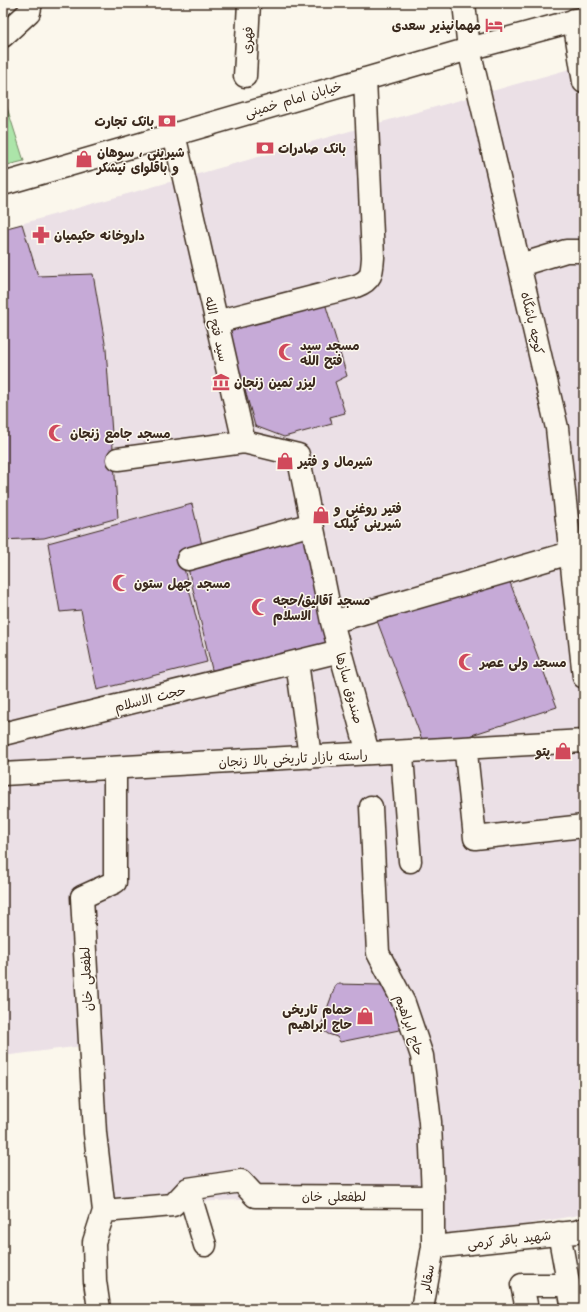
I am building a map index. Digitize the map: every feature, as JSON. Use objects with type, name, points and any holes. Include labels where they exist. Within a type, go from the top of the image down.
[{"type":"street","points":[[3,36],[29,12],[31,3]]},
{"type":"street","name":"فهری","points":[[245,76],[249,3]]},
{"type":"street","name":"کوچه باشگاه","points":[[464,3],[469,49],[558,428],[570,553],[580,601],[584,677]]},
{"type":"street","points":[[579,19],[584,82]]},
{"type":"street","name":"خیابان امام خمینی","points":[[3,184],[469,49],[579,19]]},
{"type":"street","points":[[216,322],[356,286],[365,283],[372,274],[373,257],[365,79]]},
{"type":"street","name":"سید فتح الله","points":[[174,134],[244,442]]},
{"type":"street","points":[[520,265],[566,251],[584,251]]},
{"type":"street","points":[[118,459],[244,442],[298,455],[332,622],[570,553]]},
{"type":"street","points":[[188,559],[312,524]]},
{"type":"street","name":"صندوق سازها","points":[[332,622],[368,754]]},
{"type":"street","name":"حجت الاسلام","points":[[3,734],[340,652]]},
{"type":"street","points":[[296,662],[310,757]]},
{"type":"street","name":"راسته بازار تاریخی بالا زنجان","points":[[3,774],[584,741]]},
{"type":"street","points":[[466,753],[475,838],[584,826]]},
{"type":"street","points":[[402,755],[410,861]]},
{"type":"street","name":"لطفعلی خان","points":[[99,1309],[95,1281],[94,1242],[104,1211],[95,1133],[82,897],[115,882],[115,768]]},
{"type":"street","name":"حاج ابراهیم","points":[[371,807],[378,953],[404,1003],[422,1056],[430,1122],[433,1247]]},
{"type":"street","name":"لطفعلی خان","points":[[188,1189],[241,1181],[255,1196],[433,1197]]},
{"type":"street","points":[[104,1211],[173,1205],[188,1189],[205,1245]]},
{"type":"street","name":"شهید باقر کرمی","points":[[433,1247],[559,1234],[584,1229]]},
{"type":"street","points":[[559,1234],[573,1309]]},
{"type":"street","name":"سقالر","points":[[422,1309],[433,1247]]},
{"type":"street","points":[[527,1309],[522,1285],[568,1285]]},
{"type":"shaded area","points":[[584,65],[584,1214],[436,1241],[429,1193],[109,1205],[90,1045],[3,1056],[3,229]]},
{"type":"green space","points":[[3,95],[24,161],[3,166]]},
{"type":"building","name":"مسجد جامع زنجان","points":[[22,224],[38,276],[93,274],[106,349],[118,518],[44,538],[3,540],[3,229]]},
{"type":"building","name":"مسجد سید فتح الله","points":[[325,303],[347,376],[335,382],[345,413],[330,417],[332,424],[284,437],[255,426],[228,329]]},
{"type":"building","name":"مسجد چهل ستون","points":[[192,504],[203,549],[181,556],[207,662],[97,690],[81,610],[60,612],[48,543]]},
{"type":"building","name":"مسجد آقالیق/حجه الاسلام","points":[[307,529],[333,650],[214,678],[187,564]]},
{"type":"building","name":"مسجد ولی عصر","points":[[508,577],[557,707],[426,750],[376,618]]},
{"type":"building","name":"حمام تاریخی حاج ابراهیم","points":[[383,979],[409,1028],[340,1042],[337,1037],[328,1034],[320,1028],[336,984],[381,985]]},
{"type":"place","name":"مهمانپذیر سعدی","points":[[494,25]]},
{"type":"place","name":"بانک تجارت","points":[[167,121]]},
{"type":"place","name":"بانک صادرات","points":[[265,148]]},
{"type":"place","name":"شیرینی ، سوهان و باقلوای نیشکر","points":[[84,159]]},
{"type":"place","name":"داروخانه حکیمیان","points":[[41,235]]},
{"type":"place","name":"مسجد سید فتح الله","points":[[287,352]]},
{"type":"place","name":"لیزر ثمین زنجان","points":[[221,382]]},
{"type":"place","name":"مسجد جامع زنجان","points":[[57,433]]},
{"type":"place","name":"شیرمال و فتیر","points":[[285,461]]},
{"type":"place","name":"فتیر روغنی و شیرینی گیلک","points":[[321,515]]},
{"type":"place","name":"مسجد چهل ستون","points":[[121,583]]},
{"type":"place","name":"مسجد آقالیق/حجه الاسلام","points":[[260,607]]},
{"type":"place","name":"مسجد ولی عصر","points":[[467,662]]},
{"type":"place","name":"پتو","points":[[563,751]]},
{"type":"place","name":"حمام تاریخی حاج ابراهیم","points":[[365,1016]]}]
